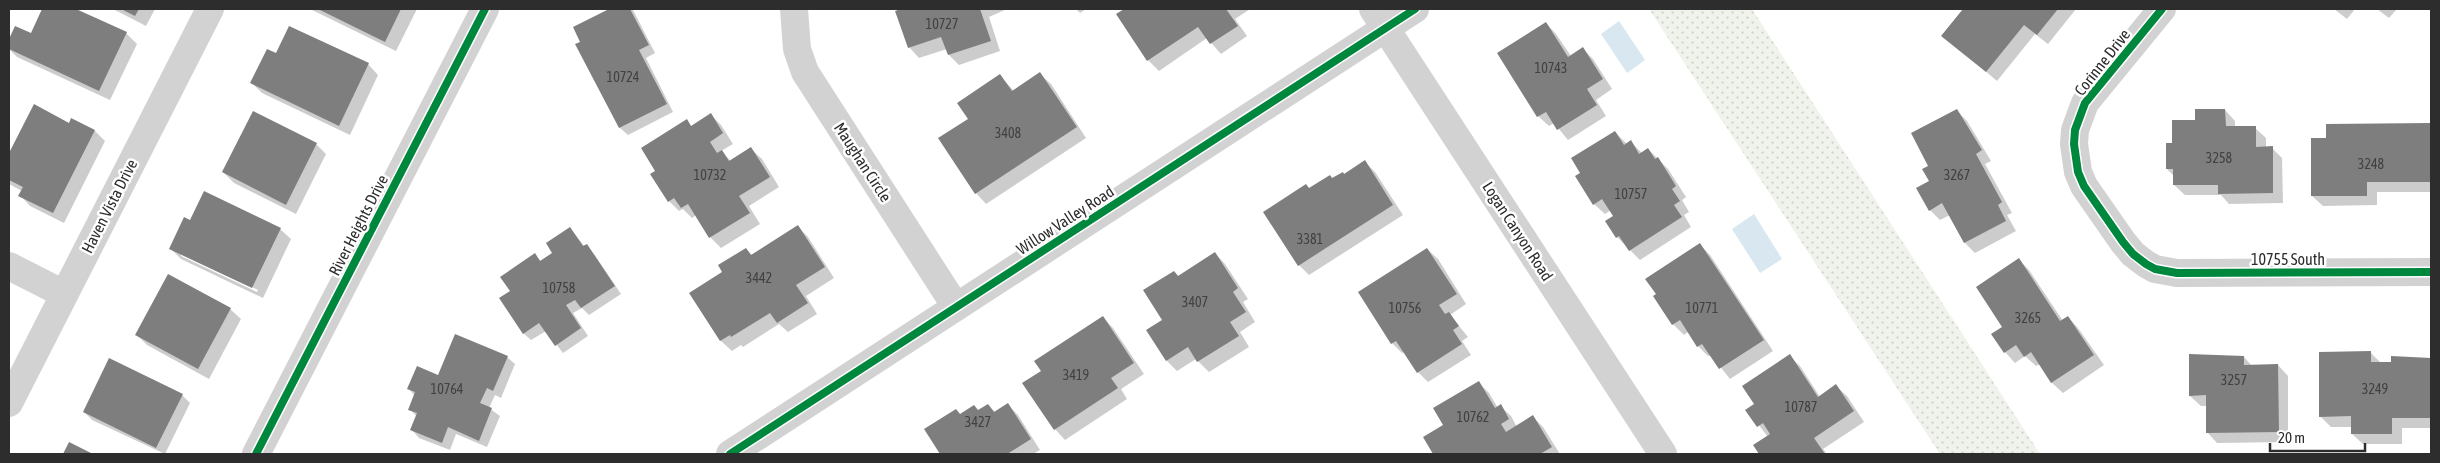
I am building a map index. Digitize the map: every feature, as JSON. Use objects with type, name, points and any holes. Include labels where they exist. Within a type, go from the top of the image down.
[{"type":"street","name":"Haven Vista Drive","points":[[9,403],[210,9]]},
{"type":"street","name":"River Heights Drive","points":[[256,454],[485,9]]},
{"type":"street","name":"Maughan Circle","points":[[794,9],[797,49],[805,72],[956,307]]},
{"type":"street","name":"Willow Valley Road","points":[[730,454],[956,307],[1380,18],[1415,9]]},
{"type":"street","name":"Corinne Drive","points":[[2146,264],[2122,242],[2084,186],[2078,172],[2074,144],[2075,130],[2085,103],[2162,9]]},
{"type":"street","name":"Logan Canyon Road","points":[[1380,18],[1663,454]]},
{"type":"street","name":"10755 South","points":[[2146,264],[2155,269],[2177,273],[2431,272]]},
{"type":"street","points":[[9,266],[64,294]]},
{"type":"shaded area","points":[[1649,9],[1752,9],[2040,454],[1940,454]]},
{"type":"shaded area","points":[[1619,21],[1645,60],[1627,73],[1601,34]]},
{"type":"shaded area","points":[[1754,214],[1782,259],[1760,273],[1732,229]]},
{"type":"building","points":[[42,9],[76,9],[127,32],[99,91],[9,49],[9,39],[15,26],[31,33]]},
{"type":"building","points":[[121,9],[139,9],[135,16]]},
{"type":"building","points":[[318,9],[401,9],[385,42]]},
{"type":"building","points":[[609,9],[630,9],[649,45],[639,50],[667,104],[619,128],[575,44],[580,42],[573,27]]},
{"type":"building","points":[[901,9],[980,9],[991,41],[948,55],[941,37],[908,48],[895,11]]},
{"type":"building","points":[[1124,9],[1226,9],[1238,26],[1210,44],[1198,27],[1147,61],[1116,14]]},
{"type":"building","points":[[1963,9],[2058,9],[2037,35],[2024,25],[1986,72],[1941,36]]},
{"type":"building","points":[[1546,22],[1568,57],[1583,47],[1603,79],[1587,89],[1597,105],[1557,130],[1546,112],[1537,117],[1497,53]]},
{"type":"building","points":[[289,26],[369,63],[339,126],[250,83],[267,49],[276,53]]},
{"type":"building","points":[[1040,72],[1077,127],[975,194],[938,138],[968,119],[957,103],[1000,74],[1012,91]]},
{"type":"building","points":[[34,104],[69,123],[71,118],[95,130],[53,213],[18,196],[23,187],[9,180],[9,153]]},
{"type":"building","points":[[1957,109],[1982,150],[1976,154],[2002,202],[1998,205],[2006,221],[1964,243],[1942,203],[1929,211],[1916,188],[1929,181],[1922,169],[1928,166],[1911,133]]},
{"type":"building","points":[[2195,109],[2225,109],[2226,126],[2256,126],[2256,147],[2273,146],[2273,193],[2218,194],[2218,185],[2173,185],[2173,169],[2166,169],[2166,143],[2172,143],[2172,120],[2195,120]]},
{"type":"building","points":[[253,111],[317,143],[286,205],[222,172]]},
{"type":"building","points":[[711,113],[723,133],[710,142],[717,153],[722,150],[729,161],[751,147],[770,177],[739,196],[750,213],[709,238],[688,204],[681,208],[674,198],[668,202],[650,174],[655,171],[641,148],[687,119],[691,126]]},
{"type":"building","points":[[2431,123],[2431,182],[2367,182],[2367,196],[2311,196],[2311,138],[2326,138],[2326,124]]},
{"type":"building","points":[[1615,131],[1624,145],[1631,140],[1639,154],[1648,148],[1655,159],[1658,157],[1676,186],[1672,189],[1680,201],[1674,205],[1682,217],[1629,251],[1619,236],[1616,238],[1605,221],[1613,216],[1602,199],[1593,205],[1575,176],[1580,173],[1571,158]]},
{"type":"building","points":[[1365,160],[1393,205],[1298,266],[1263,212],[1306,184],[1309,188],[1330,175],[1332,178],[1343,172],[1344,174]]},
{"type":"building","points":[[204,191],[281,228],[252,288],[169,249],[184,217],[190,220]]},
{"type":"building","points":[[798,225],[825,267],[796,285],[808,303],[777,323],[770,313],[731,337],[730,335],[720,341],[689,293],[722,272],[718,265],[746,248],[751,255]]},
{"type":"building","points":[[570,227],[583,246],[587,244],[615,286],[581,308],[575,300],[566,305],[581,328],[555,346],[539,323],[523,334],[499,298],[510,291],[500,277],[535,253],[540,261],[552,253],[546,243]]},
{"type":"building","points":[[1700,243],[1764,340],[1719,369],[1702,344],[1697,347],[1680,320],[1672,325],[1653,296],[1656,294],[1645,279]]},
{"type":"building","points":[[1427,248],[1457,294],[1439,305],[1445,314],[1449,312],[1459,326],[1453,330],[1462,344],[1417,373],[1396,341],[1391,344],[1358,292]]},
{"type":"building","points":[[1215,252],[1238,288],[1233,292],[1246,312],[1230,322],[1239,336],[1197,362],[1188,347],[1166,361],[1146,330],[1162,320],[1143,290],[1174,271],[1178,276]]},
{"type":"building","points":[[2019,258],[2060,321],[2068,316],[2094,355],[2051,383],[2031,352],[2024,357],[2016,345],[2004,353],[1991,334],[2002,327],[1976,287]]},
{"type":"building","points":[[168,274],[231,308],[198,369],[135,335]]},
{"type":"building","points":[[1103,316],[1134,363],[1111,378],[1118,388],[1054,430],[1022,383],[1041,371],[1034,361]]},
{"type":"building","points":[[455,334],[508,356],[493,391],[487,388],[480,403],[492,408],[479,441],[448,427],[442,443],[410,430],[417,413],[408,410],[415,392],[407,389],[417,366],[438,375]]},
{"type":"building","points":[[2371,351],[2371,362],[2391,362],[2391,356],[2431,358],[2431,418],[2392,418],[2392,434],[2351,434],[2351,416],[2319,417],[2319,352]]},
{"type":"building","points":[[1790,354],[1818,397],[1836,384],[1854,411],[1814,438],[1825,454],[1759,454],[1753,445],[1770,434],[1763,423],[1757,427],[1745,410],[1754,404],[1742,386]]},
{"type":"building","points":[[2189,354],[2244,356],[2244,365],[2278,364],[2279,432],[2206,433],[2206,395],[2189,396]]},
{"type":"building","points":[[109,358],[183,394],[156,448],[83,412]]},
{"type":"building","points":[[1479,381],[1495,408],[1501,404],[1509,419],[1501,424],[1506,432],[1533,415],[1552,447],[1540,454],[1433,454],[1423,437],[1443,425],[1433,408]]},
{"type":"building","points":[[1008,403],[1031,439],[1007,454],[940,454],[924,429],[956,409],[960,414],[974,405],[978,410],[988,404],[994,412]]},
{"type":"building","points":[[69,442],[93,454],[63,454]]},
{"type":"cycle path","points":[[256,454],[485,9]]},
{"type":"cycle path","points":[[730,454],[1415,9]]},
{"type":"cycle path","points":[[2162,9],[2085,103],[2075,130],[2074,144],[2078,172],[2084,186],[2133,254],[2155,269],[2177,273],[2431,272]]}]
